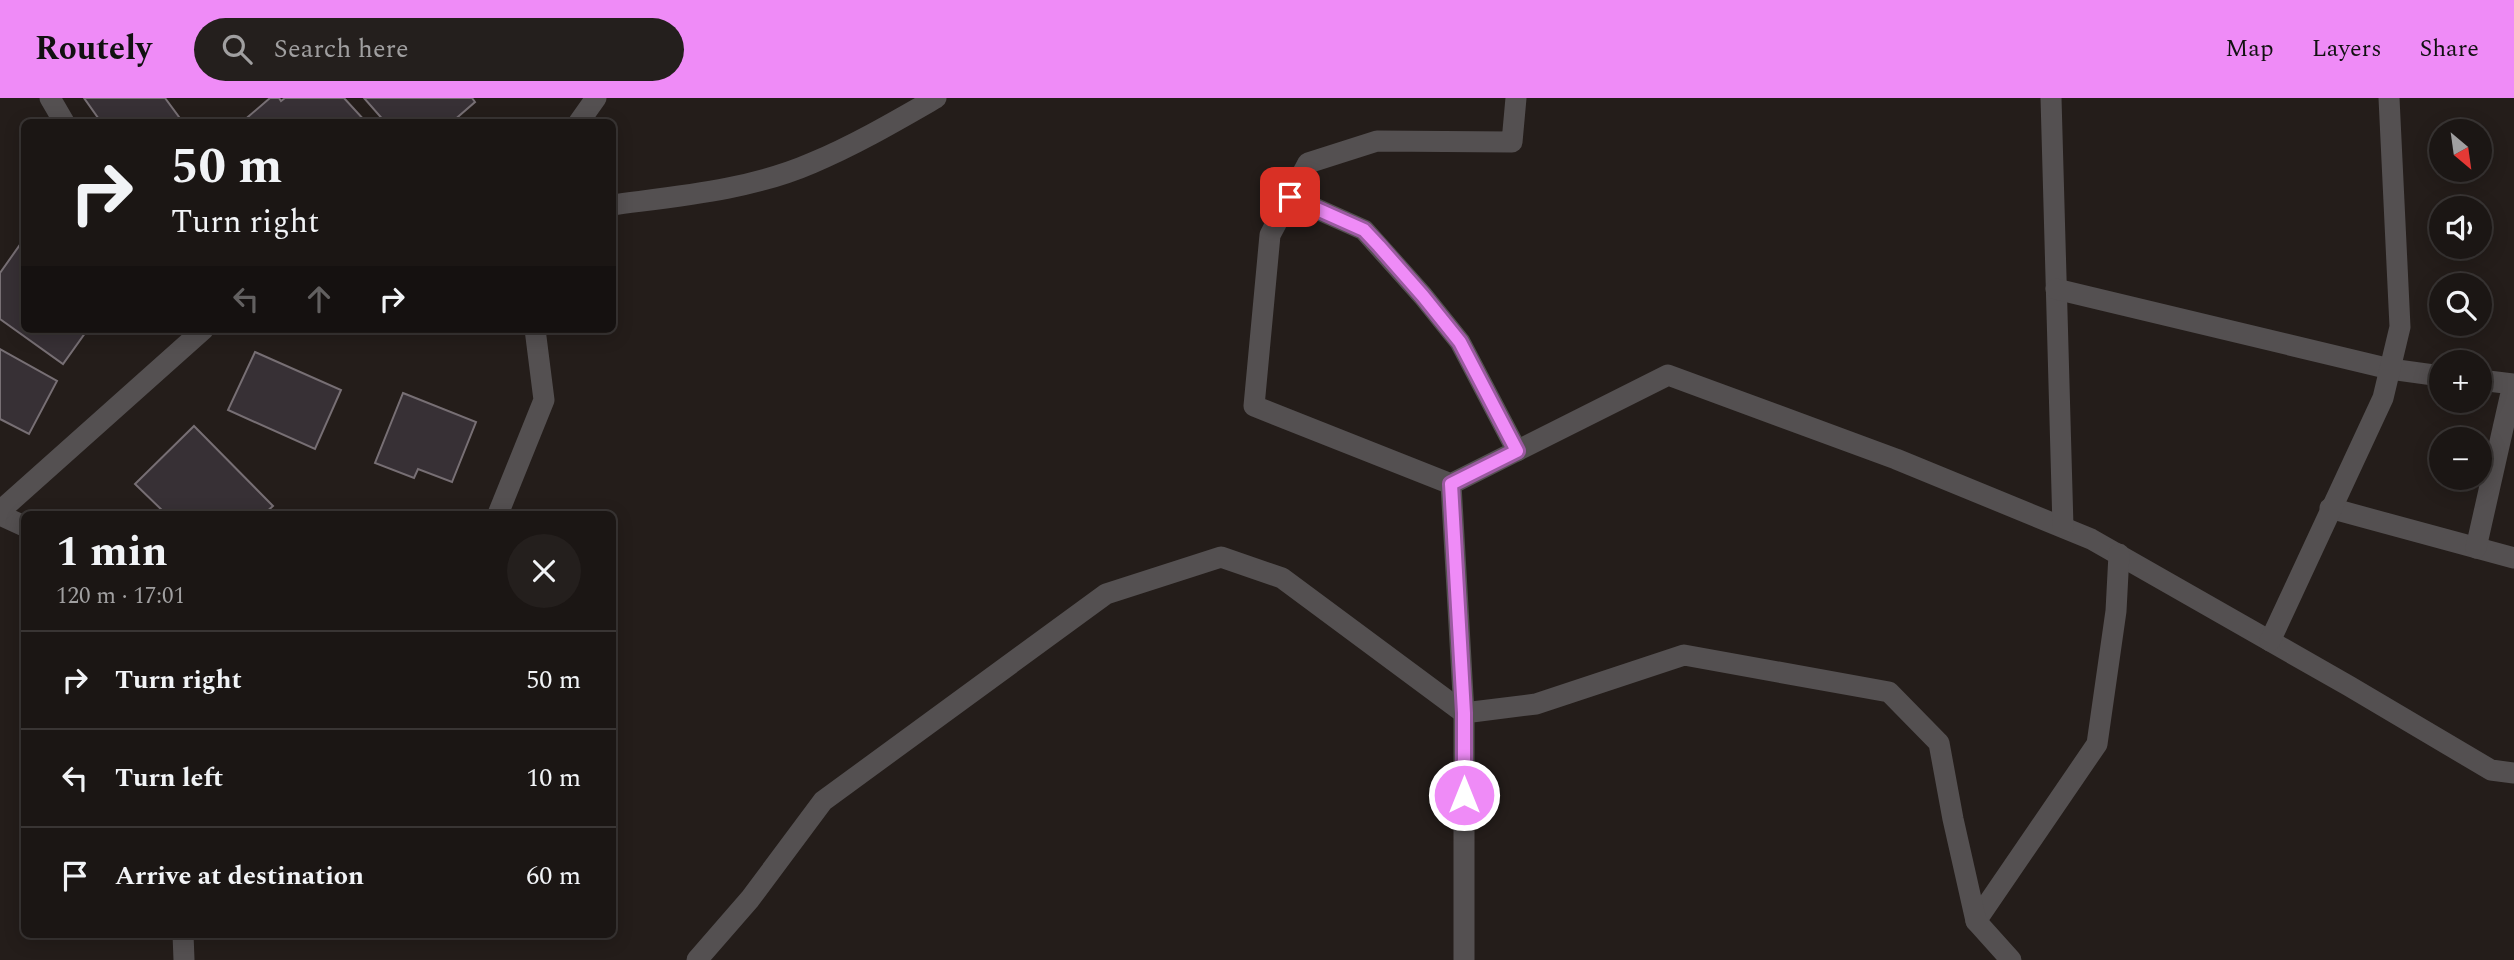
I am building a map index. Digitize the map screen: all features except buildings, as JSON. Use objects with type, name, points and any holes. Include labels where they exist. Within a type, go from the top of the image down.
[{"type":"street","points":[[50,98],[62,119]]},
{"type":"street","points":[[581,119],[597,98]]},
{"type":"street","points":[[616,204],[699,194],[757,181],[811,164],[936,98]]},
{"type":"street","points":[[1516,98],[1512,142],[1377,141],[1308,163],[1270,235],[1254,406],[1451,484],[1668,374],[1896,459],[2091,539],[2491,770],[2514,773]]},
{"type":"street","points":[[2051,98],[2063,527]]},
{"type":"street","points":[[2270,641],[2383,398],[2400,327],[2389,98]]},
{"type":"street","points":[[1290,197],[1364,230],[1423,296],[1460,342],[1517,451]]},
{"type":"street","points":[[2056,289],[2390,369],[2429,374]]},
{"type":"street","points":[[21,524],[0,513],[193,333]]},
{"type":"street","points":[[499,511],[544,400],[536,333]]},
{"type":"street","points":[[2476,548],[2512,384],[2492,382]]},
{"type":"street","points":[[1451,484],[1464,713],[1464,960]]},
{"type":"street","points":[[2330,508],[2514,558]]},
{"type":"street","points":[[1976,921],[2097,744],[2116,611],[2119,554]]},
{"type":"street","points":[[697,960],[750,899],[823,801],[1106,594],[1221,557],[1282,578],[1464,713],[1536,704],[1684,655],[1889,692],[1939,743],[1976,921],[2011,960]]},
{"type":"street","points":[[183,938],[184,960]]},
{"type":"route","points":[[1290,197],[1364,230],[1379,246],[1460,342],[1517,451],[1451,484],[1464,713],[1464,795]]}]
